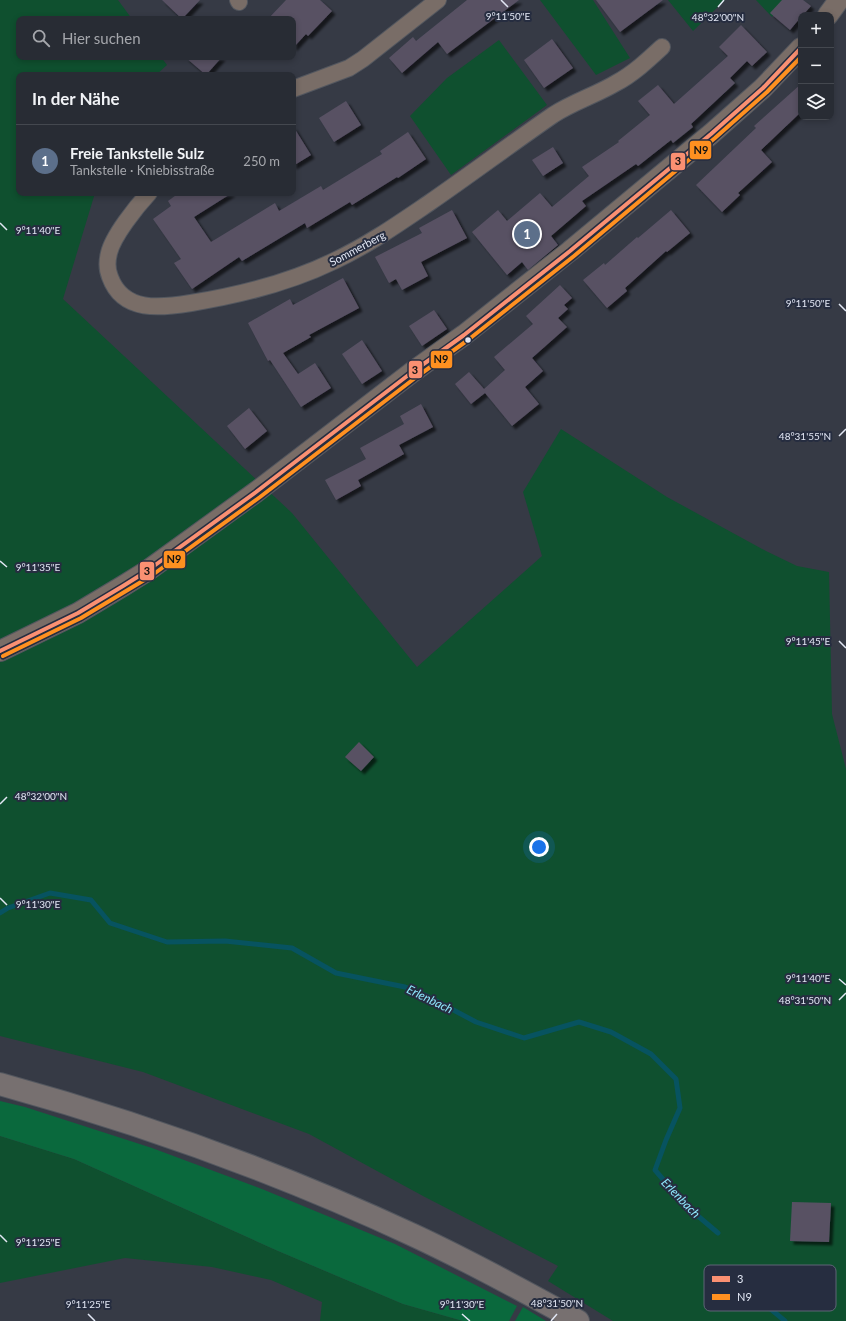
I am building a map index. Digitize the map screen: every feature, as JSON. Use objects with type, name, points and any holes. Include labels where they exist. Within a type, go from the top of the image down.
[{"type":"main road","points":[[0,1084],[138,1125],[207,1149],[284,1179],[349,1206],[414,1236],[490,1273],[578,1321]]},
{"type":"street","points":[[296,88],[338,73],[363,59],[438,0]]},
{"type":"street","points":[[830,12],[839,0]]},
{"type":"street","name":"Sommerberg","points":[[147,196],[120,232],[109,253],[109,276],[114,287],[122,296],[147,307],[161,307],[199,302],[242,293],[286,281],[316,269],[363,246],[424,206],[553,115],[575,102],[618,82],[646,62],[662,47]]},
{"type":"street","points":[[0,651],[100,600],[147,571],[256,492],[518,293],[711,134],[763,88],[798,51]]},
{"type":"green space","points":[[0,0],[118,0],[130,16],[16,16],[16,60],[163,60],[167,65],[159,72],[16,72],[16,196],[94,196],[63,299],[292,513],[417,667],[542,556],[523,492],[561,429],[667,497],[766,551],[797,566],[829,572],[832,714],[846,769],[846,1321],[613,1321],[548,1281],[558,1266],[423,1196],[309,1134],[143,1072],[0,1036]]},
{"type":"green space","points":[[540,0],[593,0],[630,58],[596,75]]},
{"type":"green space","points":[[668,0],[725,0],[693,31]]},
{"type":"green space","points":[[756,0],[784,0],[772,17]]},
{"type":"green space","points":[[499,40],[547,105],[451,175],[410,116],[447,78]]},
{"type":"green space","points":[[0,1101],[25,1107],[152,1148],[262,1189],[395,1244],[517,1306],[509,1321],[463,1321],[403,1304],[278,1251],[74,1159],[0,1136]]},
{"type":"green space","points":[[0,1136],[74,1159],[278,1251],[403,1304],[463,1321],[320,1321],[322,1302],[271,1280],[212,1267],[125,1258],[0,1283]]},
{"type":"green space","points":[[523,1307],[546,1321],[515,1321]]},
{"type":"building","points":[[162,0],[200,0],[185,16],[179,16]]},
{"type":"building","points":[[286,0],[320,0],[332,11],[308,36],[306,34],[296,45],[296,16],[271,16]]},
{"type":"building","points":[[467,0],[519,0],[447,54],[438,42],[402,73],[389,58],[413,37],[416,41]]},
{"type":"building","points":[[596,0],[663,0],[620,32]]},
{"type":"building","points":[[782,0],[803,0],[811,6],[806,12],[798,12],[798,21],[790,30],[770,13]]},
{"type":"building","points":[[741,25],[767,52],[752,66],[747,61],[730,78],[735,83],[691,124],[693,127],[673,143],[671,140],[638,166],[636,164],[582,201],[586,206],[551,236],[558,245],[528,270],[522,262],[507,275],[472,232],[498,210],[507,221],[540,193],[552,207],[589,176],[582,167],[619,142],[618,141],[650,115],[638,101],[658,85],[674,104],[728,56],[719,47]]},
{"type":"building","points":[[552,39],[573,68],[544,88],[524,60]]},
{"type":"building","points":[[188,60],[219,60],[209,72],[202,72]]},
{"type":"building","points":[[798,87],[798,115],[761,150],[772,162],[738,193],[740,195],[722,212],[696,185],[756,128],[754,126]]},
{"type":"building","points":[[346,101],[361,125],[334,142],[319,118]]},
{"type":"building","points":[[296,131],[311,155],[296,164]]},
{"type":"building","points":[[408,132],[426,159],[398,178],[397,177],[352,205],[350,202],[307,228],[305,223],[242,261],[239,257],[192,289],[174,263],[181,259],[153,219],[171,206],[168,201],[175,196],[227,196],[194,217],[211,242],[275,203],[279,211],[321,186],[323,190],[382,154],[380,151]]},
{"type":"building","points":[[553,147],[563,163],[543,176],[532,160]]},
{"type":"building","points":[[452,210],[467,238],[421,262],[428,276],[402,290],[396,279],[389,283],[375,257],[422,233],[419,228]]},
{"type":"building","points":[[671,210],[690,233],[667,252],[666,251],[625,288],[627,291],[607,308],[583,280],[604,263],[605,265]]},
{"type":"building","points":[[343,278],[359,308],[309,335],[311,337],[283,353],[298,374],[315,363],[331,388],[301,407],[270,360],[268,361],[248,323],[290,299],[293,305]]},
{"type":"building","points":[[560,285],[572,298],[564,305],[568,309],[558,318],[567,327],[532,358],[543,371],[525,387],[539,404],[512,426],[485,393],[471,404],[455,384],[469,372],[484,389],[505,370],[494,357],[533,324],[526,316]]},
{"type":"building","points":[[434,310],[447,329],[422,346],[409,326]]},
{"type":"building","points":[[362,340],[382,371],[362,384],[342,354]]},
{"type":"building","points":[[421,404],[433,427],[399,445],[404,454],[358,480],[361,486],[336,500],[325,480],[366,459],[360,448],[404,424],[400,416]]},
{"type":"building","points":[[249,408],[267,431],[245,449],[227,426]]},
{"type":"building","points":[[359,742],[374,757],[361,771],[345,757]]},
{"type":"building","points":[[792,1202],[831,1203],[829,1242],[790,1241]]},
{"type":"waterway","name":"Erlenbach","points":[[0,913],[8,908],[50,893],[91,900],[110,923],[167,942],[225,941],[292,948],[336,973],[405,987],[427,996],[476,1022],[524,1038],[579,1022],[611,1032],[651,1054],[676,1079],[680,1108],[655,1170],[685,1205],[718,1233]]},
{"type":"waterway","name":"Erlenbach","points":[[773,1311],[785,1321]]},
{"type":"transit line","name":"3","points":[[0,651],[78,613],[123,586],[147,571],[256,492],[411,373],[464,335],[570,251],[711,134],[763,88],[798,51]]},
{"type":"transit line","name":"N9","points":[[3,656],[81,618],[151,576],[260,497],[415,378],[468,340],[574,256],[715,138],[767,92],[798,60]]},
{"type":"place","name":"Freie Tankstelle Sulz","points":[[527,234]]}]
